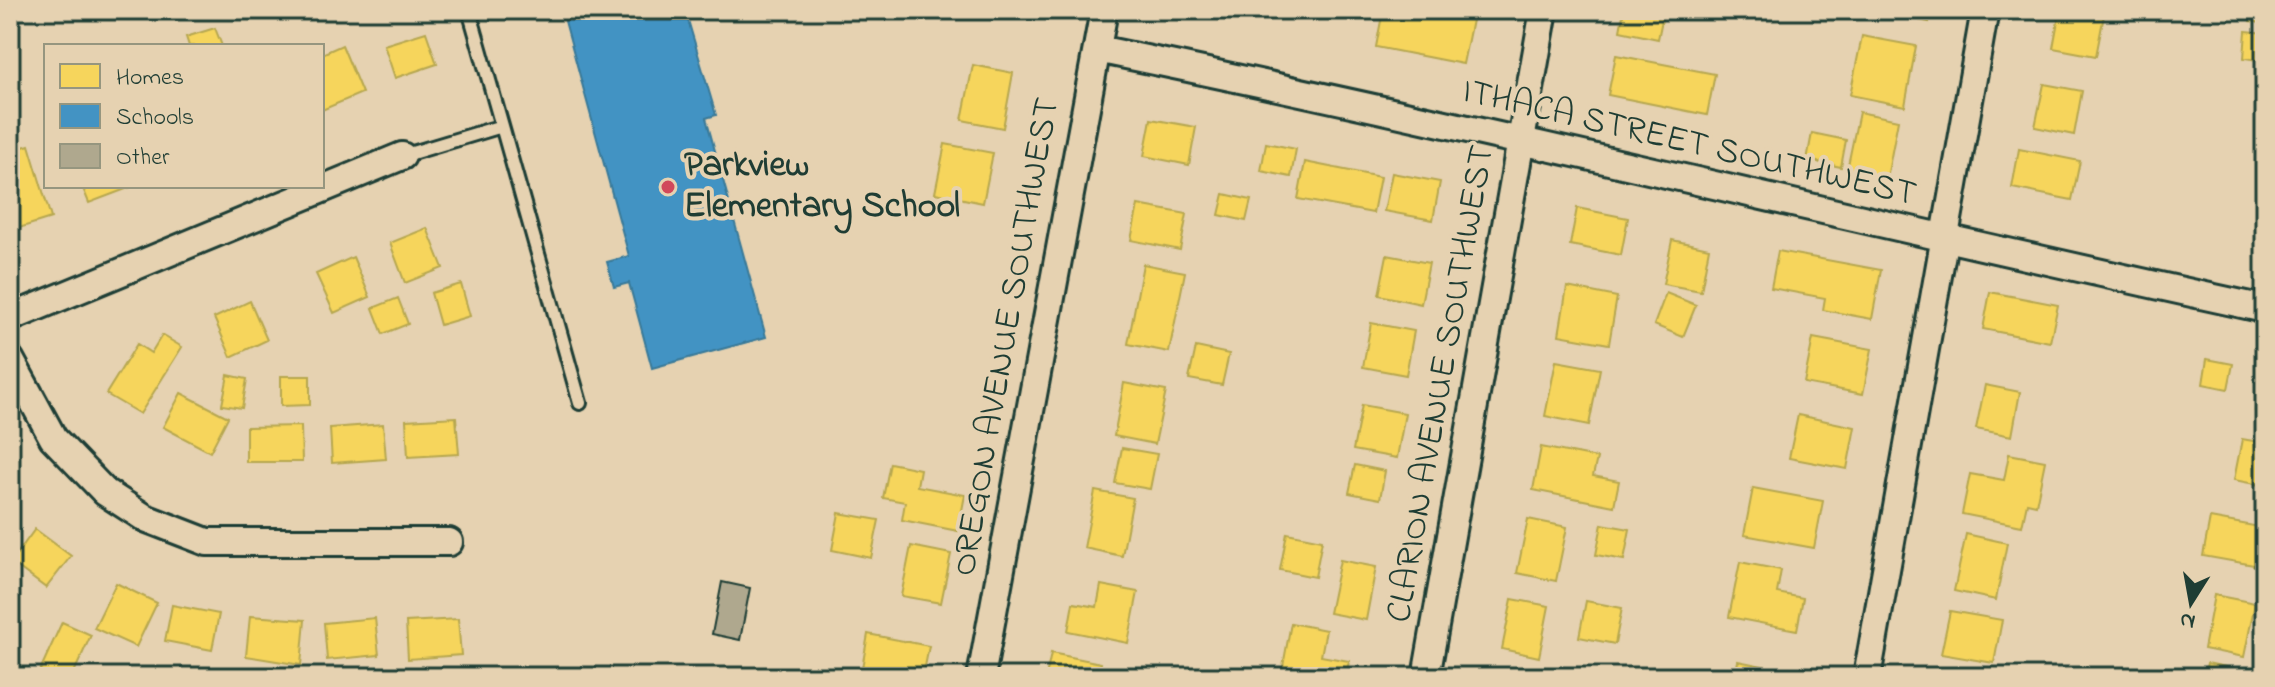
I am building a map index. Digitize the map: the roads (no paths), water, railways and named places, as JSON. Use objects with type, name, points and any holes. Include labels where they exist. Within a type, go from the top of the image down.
[{"type":"street","name":"OREGON AVENUE SOUTHWEST","points":[[981,677],[1104,10]]},
{"type":"street","name":"CLARION AVENUE SOUTHWEST","points":[[1426,677],[1544,10]]},
{"type":"street","points":[[1867,677],[1985,10]]},
{"type":"street","name":"ITHACA STREET SOUTHWEST","points":[[1097,49],[1297,90],[1945,240],[2265,309]]},
{"type":"street","points":[[10,318],[402,156]]},
{"type":"street","points":[[10,359],[53,438],[105,492],[145,518],[207,542],[449,542]]},
{"type":"lane","points":[[469,10],[580,403]]},
{"type":"lane","points":[[402,156],[502,126]]},
{"type":"place","name":"Parkview Elementary School","points":[[668,187]]}]
